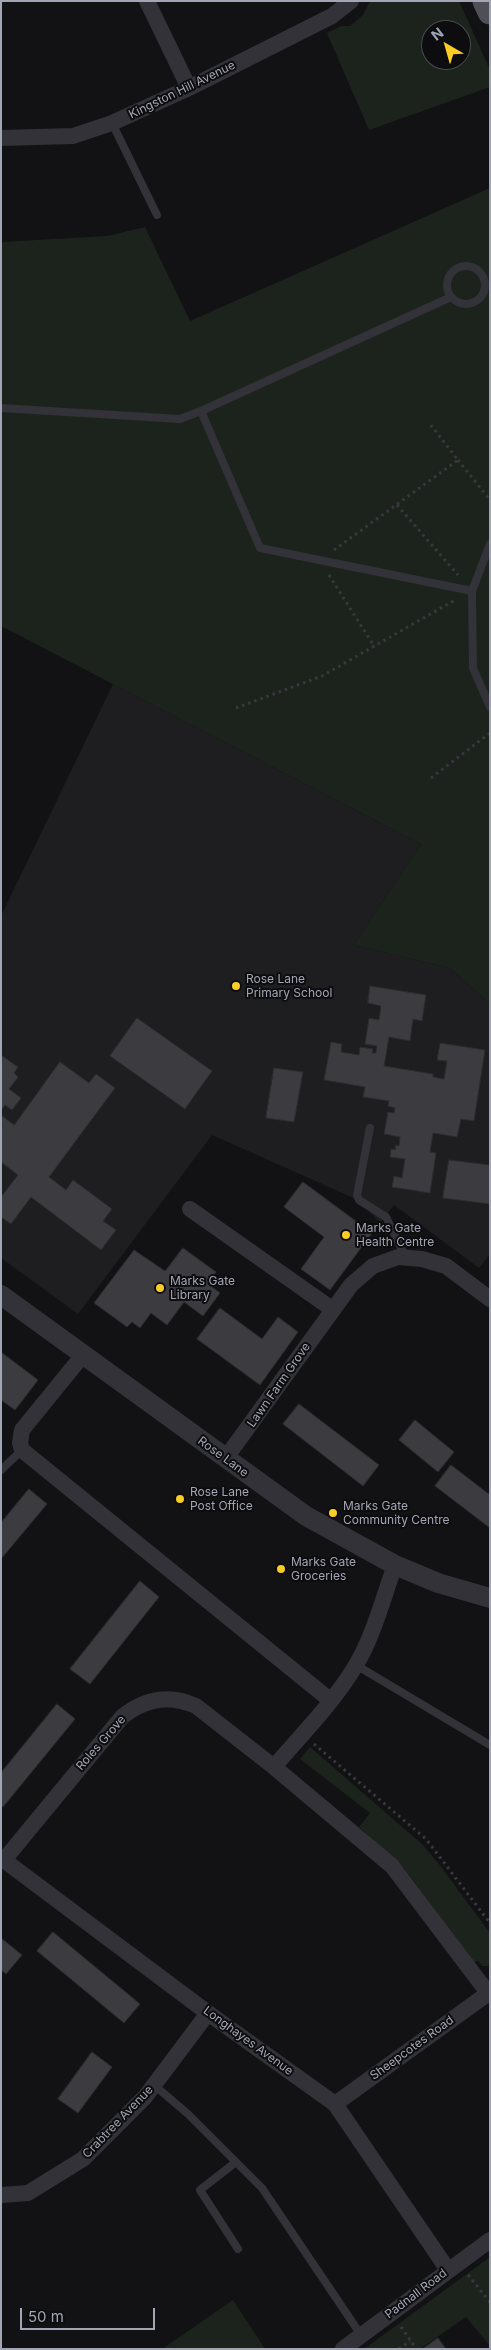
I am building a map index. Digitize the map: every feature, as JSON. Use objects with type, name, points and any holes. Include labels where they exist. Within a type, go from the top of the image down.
[{"type":"main road","points":[[485,1],[490,12]]},
{"type":"street","points":[[147,1],[189,88]]},
{"type":"street","name":"Kingston Hill Avenue","points":[[1,138],[72,136],[112,123],[189,88],[332,16],[350,1]]},
{"type":"street","points":[[190,1209],[332,1310]]},
{"type":"street","name":"Lawn Farm Grove","points":[[225,1459],[351,1285],[373,1266],[398,1257],[422,1258],[446,1266],[490,1299]]},
{"type":"street","name":"Rose Lane","points":[[1,1295],[306,1516],[396,1565],[438,1583],[490,1598]]},
{"type":"street","points":[[83,1355],[22,1430],[20,1442],[22,1450],[330,1700]]},
{"type":"street","points":[[274,1767],[330,1700],[356,1665],[364,1651],[396,1565]]},
{"type":"street","name":"Roles Grove","points":[[3,1859],[114,1726],[132,1709],[146,1703],[174,1698],[196,1706],[274,1767],[392,1866],[489,1993]]},
{"type":"street","name":"Longhayes Avenue","points":[[3,1859],[208,2013],[335,2104],[453,2266]]},
{"type":"street","name":"Sheepcotes Road","points":[[335,2104],[489,1993]]},
{"type":"street","name":"Crabtree Avenue","points":[[1,2195],[28,2192],[83,2159],[154,2086],[208,2013]]},
{"type":"street","name":"Padnall Road","points":[[343,2349],[490,2240]]},
{"type":"lane","points":[[112,123],[157,215]]},
{"type":"lane","points":[[467,265],[478,269],[483,274],[486,287],[478,300],[464,304],[451,297],[446,284],[448,277],[454,269],[467,265]]},
{"type":"lane","points":[[1,408],[180,419],[202,411],[451,297]]},
{"type":"lane","points":[[202,411],[260,548],[472,591]]},
{"type":"lane","points":[[490,544],[472,591],[473,668],[490,707]]},
{"type":"lane","points":[[370,1128],[357,1195],[358,1200],[386,1217],[406,1258]]},
{"type":"lane","points":[[1,1470],[22,1450]]},
{"type":"lane","points":[[356,1665],[490,1745]]},
{"type":"lane","points":[[154,2086],[188,2114],[262,2188],[361,2335]]},
{"type":"lane","points":[[236,2162],[200,2190],[238,2249]]},
{"type":"path","points":[[430,424],[490,500]]},
{"type":"path","points":[[374,646],[320,560],[458,460]]},
{"type":"path","points":[[236,708],[322,676],[472,591],[397,505]]},
{"type":"path","points":[[431,778],[490,733]]},
{"type":"path","points":[[302,1734],[426,1839],[490,1923]]},
{"type":"path","points":[[453,2266],[490,2302]]},
{"type":"path","points":[[391,2312],[414,2347]]},
{"type":"path","points":[[399,2349],[410,2341]]},
{"type":"shaded area","points":[[370,1],[459,1],[468,20],[421,20],[421,70],[471,70],[471,28],[490,70],[490,87],[369,130],[327,33],[341,26],[350,26],[363,15]]},
{"type":"shaded area","points":[[490,188],[490,1004],[450,968],[354,945],[421,844],[1,626],[1,242],[107,236],[145,227],[190,321]]},
{"type":"shaded area","name":"Rose Lane Primary School","points":[[113,684],[421,844],[354,945],[450,968],[490,1004],[490,1254],[479,1268],[394,1205],[380,1223],[358,1200],[212,1135],[78,1314],[1,1258],[1,916]]},
{"type":"shaded area","points":[[310,1747],[423,1845],[439,1864],[490,1933],[490,1966],[482,1966],[478,1961],[474,1963],[404,1868],[359,1827],[370,1813],[300,1759]]},
{"type":"shaded area","points":[[490,2257],[490,2346],[466,2317],[420,2349],[364,2349]]},
{"type":"shaded area","points":[[233,2300],[265,2349],[162,2349]]},
{"type":"building","points":[[370,986],[426,995],[422,1021],[413,1019],[410,1041],[389,1037],[384,1066],[433,1074],[433,1077],[444,1079],[447,1061],[437,1060],[440,1043],[485,1050],[474,1121],[461,1119],[457,1137],[433,1133],[430,1152],[436,1153],[430,1193],[392,1187],[394,1176],[402,1178],[405,1159],[390,1157],[391,1149],[395,1150],[396,1145],[399,1146],[400,1137],[384,1134],[388,1112],[394,1113],[395,1108],[388,1106],[389,1101],[363,1097],[365,1087],[324,1080],[331,1042],[342,1044],[341,1052],[359,1055],[360,1047],[373,1049],[372,1053],[376,1053],[377,1046],[365,1044],[369,1018],[379,1020],[381,1006],[368,1003]]},
{"type":"building","points":[[137,1018],[212,1071],[185,1109],[110,1056]]},
{"type":"building","points":[[1,1055],[18,1067],[14,1073],[18,1077],[9,1089],[21,1098],[12,1110],[5,1105],[1,1111]]},
{"type":"building","points":[[60,1062],[89,1083],[96,1074],[115,1088],[49,1177],[66,1190],[73,1180],[112,1209],[103,1221],[116,1230],[101,1250],[31,1197],[11,1224],[1,1217],[1,1197],[18,1175],[1,1162],[1,1115],[14,1125]]},
{"type":"building","points":[[274,1068],[303,1072],[294,1122],[266,1118]]},
{"type":"building","points":[[449,1160],[490,1165],[490,1204],[443,1198]]},
{"type":"building","name":"Marks Gate Health Centre","points":[[303,1182],[372,1233],[330,1290],[301,1269],[324,1237],[284,1207]]},
{"type":"building","name":"Marks Gate Library","points":[[183,1248],[216,1272],[208,1284],[220,1293],[203,1316],[184,1302],[167,1325],[151,1313],[140,1328],[132,1322],[127,1327],[94,1303],[134,1250],[165,1271]]},
{"type":"building","points":[[220,1308],[262,1339],[278,1317],[298,1332],[260,1385],[197,1339]]},
{"type":"building","points":[[1,1352],[38,1380],[15,1410],[1,1400]]},
{"type":"building","points":[[299,1404],[379,1465],[363,1486],[283,1424]]},
{"type":"building","points":[[415,1420],[454,1452],[438,1472],[399,1440]]},
{"type":"building","points":[[451,1465],[490,1495],[490,1528],[435,1486]]},
{"type":"building","points":[[29,1489],[47,1504],[1,1559],[1,1523]]},
{"type":"building","points":[[140,1581],[159,1597],[90,1684],[70,1669]]},
{"type":"building","points":[[57,1704],[75,1719],[3,1807],[1,1805],[1,1773]]},
{"type":"building","points":[[53,1932],[140,2004],[124,2023],[37,1951]]},
{"type":"building","points":[[1,1938],[22,1955],[6,1974],[1,1970]]},
{"type":"building","points":[[92,2052],[112,2067],[78,2113],[58,2099]]},
{"type":"building","points":[[438,2338],[446,2349],[423,2349]]},
{"type":"place","name":"Rose Lane Primary School","points":[[236,986]]},
{"type":"place","name":"Marks Gate Health Centre","points":[[346,1235]]},
{"type":"place","name":"Marks Gate Library","points":[[160,1288]]},
{"type":"place","name":"Rose Lane Post Office","points":[[180,1499]]},
{"type":"place","name":"Marks Gate Community Centre","points":[[333,1513]]},
{"type":"place","name":"Marks Gate Groceries","points":[[281,1569]]}]
